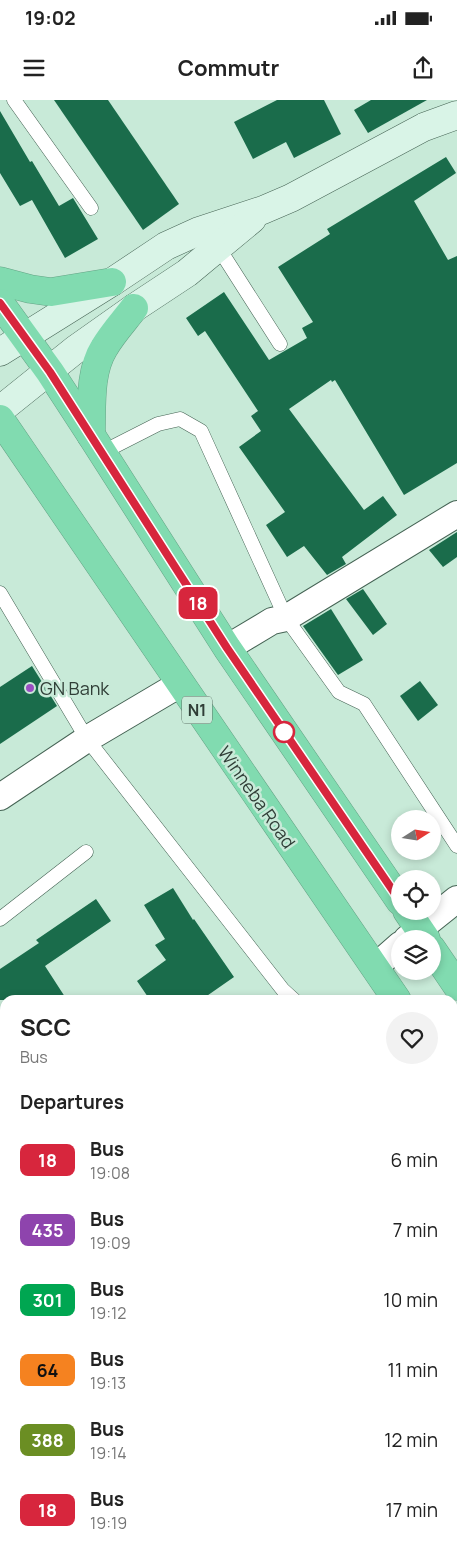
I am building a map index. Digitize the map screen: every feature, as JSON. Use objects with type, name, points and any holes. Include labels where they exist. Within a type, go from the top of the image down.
[{"type":"highway","points":[[0,281],[51,292],[112,282]]},
{"type":"highway","points":[[0,303],[50,372],[227,648],[391,888]]},
{"type":"highway","points":[[97,443],[92,393],[96,366],[103,349],[134,308]]},
{"type":"highway","name":"Winneba Road","points":[[0,419],[393,995]]},
{"type":"highway","points":[[441,967],[457,986]]},
{"type":"street","points":[[0,352],[112,282],[155,252],[199,231],[263,210],[299,194],[424,127],[457,115]]},
{"type":"street","points":[[0,410],[76,350],[187,273],[263,210]]},
{"type":"street","points":[[227,648],[272,621],[286,618],[457,514]]},
{"type":"street","points":[[0,797],[87,739],[180,684]]},
{"type":"street","points":[[421,930],[457,898]]},
{"type":"street","points":[[375,967],[391,954]]},
{"type":"lane","points":[[14,100],[91,208]]},
{"type":"lane","points":[[218,247],[280,344]]},
{"type":"lane","points":[[97,443],[180,419],[201,431],[286,618],[339,692],[364,704],[457,846]]},
{"type":"lane","points":[[0,593],[87,739],[288,995]]},
{"type":"lane","points":[[0,918],[86,852]]},
{"type":"building","points":[[54,100],[108,100],[179,204],[143,230]]},
{"type":"building","points":[[277,100],[324,100],[341,134],[294,158],[286,142],[253,159],[234,122]]},
{"type":"building","points":[[371,100],[427,100],[368,133],[354,110]]},
{"type":"building","points":[[0,111],[59,206],[73,198],[98,239],[65,258],[32,200],[20,206],[0,173]]},
{"type":"building","points":[[446,157],[456,173],[414,201],[448,260],[457,256],[457,463],[404,495],[335,380],[332,382],[331,380],[289,409],[364,510],[383,496],[397,515],[342,557],[346,564],[327,575],[304,546],[287,557],[266,525],[285,512],[239,447],[261,431],[251,416],[258,411],[205,331],[198,336],[186,318],[224,292],[269,360],[307,338],[302,328],[313,322],[278,267],[330,234],[327,229]]},
{"type":"building","points":[[457,532],[457,557],[443,567],[429,550]]},
{"type":"building","points":[[363,589],[387,624],[373,635],[346,599]]},
{"type":"building","points":[[331,609],[363,660],[338,675],[303,626]]},
{"type":"building","points":[[32,666],[57,706],[0,744],[0,687]]},
{"type":"building","points":[[420,681],[438,705],[418,721],[400,696]]},
{"type":"building","points":[[173,888],[193,920],[234,977],[208,995],[147,995],[137,981],[166,960],[155,945],[165,939],[144,905]]},
{"type":"building","points":[[96,899],[111,921],[45,966],[64,995],[0,995],[0,969],[39,943],[36,940]]},
{"type":"bus line","name":"18","points":[[0,303],[50,372],[227,648],[391,888]]},
{"type":"place","name":"GN Bank","points":[[30,688]]}]
